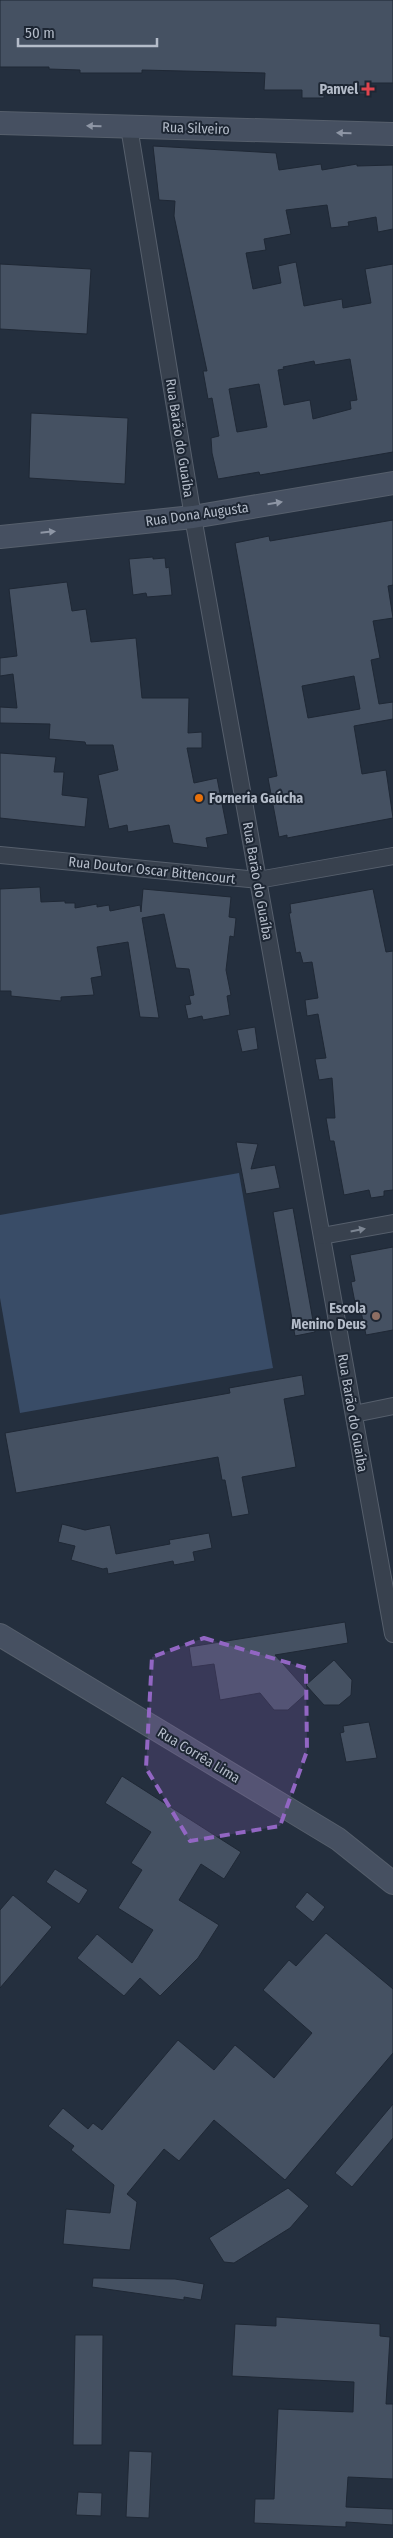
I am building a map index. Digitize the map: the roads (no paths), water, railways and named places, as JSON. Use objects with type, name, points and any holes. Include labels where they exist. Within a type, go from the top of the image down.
[{"type":"street","name":"Rua Silveiro","points":[[0,123],[393,134]]},
{"type":"street","name":"Rua Barão do Guaíba","points":[[130,127],[193,517],[393,1634]]},
{"type":"street","name":"Rua Dona Augusta","points":[[0,537],[193,517],[393,483]]},
{"type":"street","name":"Rua Doutor Oscar Bittencourt","points":[[0,855],[258,880],[393,856]]},
{"type":"street","points":[[322,1236],[393,1223]]},
{"type":"street","points":[[354,1414],[393,1406]]},
{"type":"street","name":"Rua Corrêa Lima","points":[[0,1635],[338,1838],[392,1881]]},
{"type":"water","points":[[239,1173],[273,1368],[20,1413],[0,1298],[0,1215]]},
{"type":"place","name":"Panvel","points":[[368,89]]},
{"type":"place","name":"Forneria Gaúcha","points":[[199,798]]},
{"type":"place","name":"Escola Menino Deus","points":[[376,1316]]}]
